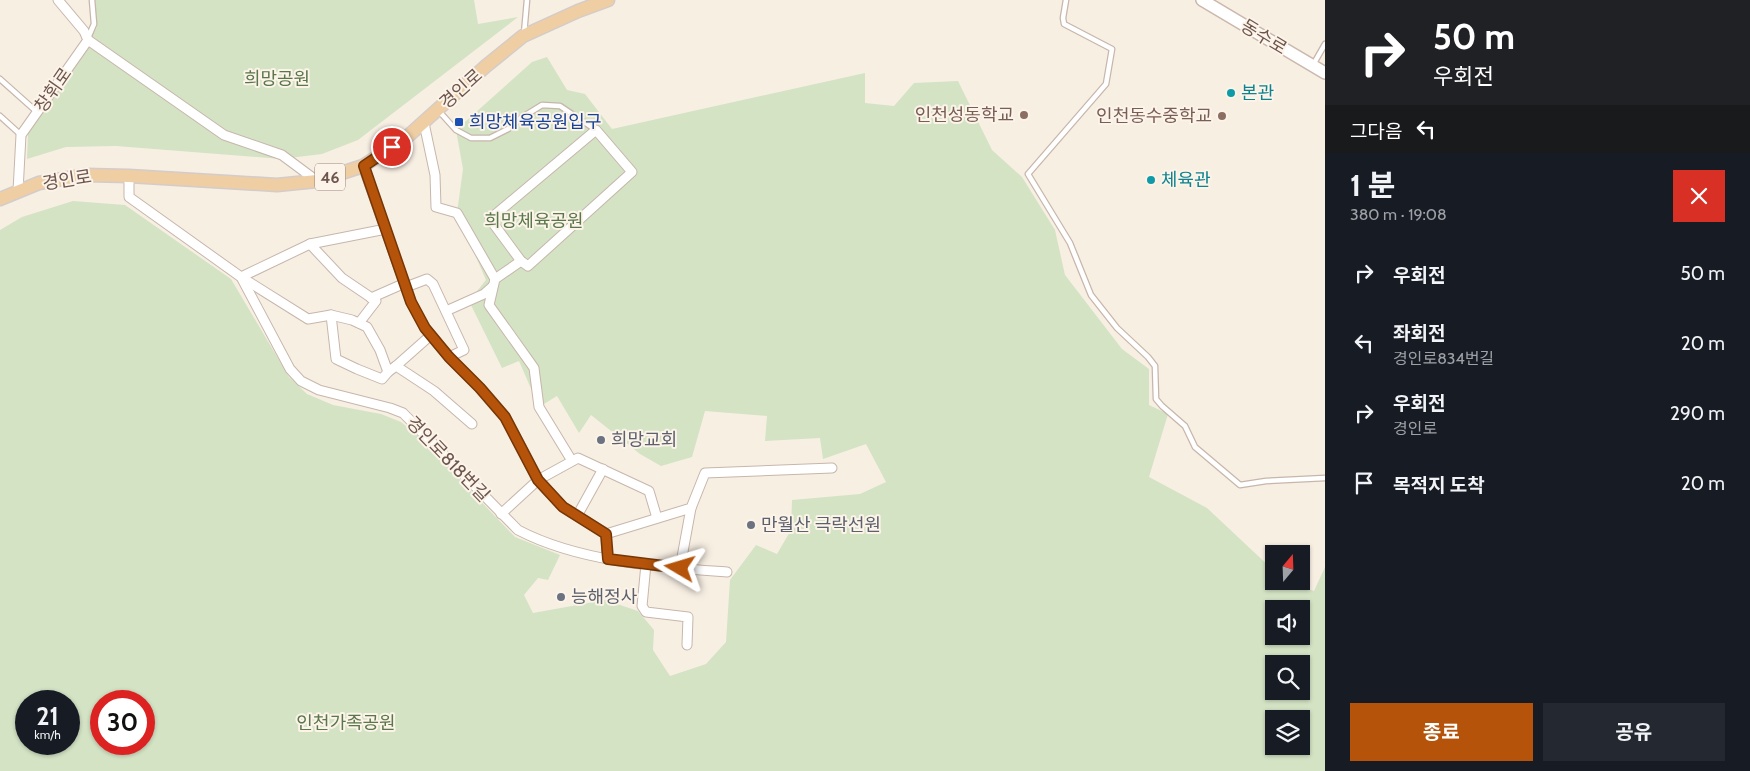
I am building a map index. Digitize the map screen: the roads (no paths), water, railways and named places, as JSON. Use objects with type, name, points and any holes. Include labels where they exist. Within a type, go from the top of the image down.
[{"type":"main road","name":"경인로","points":[[0,199],[39,183],[86,175],[277,184],[317,181],[364,166],[407,138],[486,66],[524,36],[578,10],[608,0]]},
{"type":"street","points":[[58,0],[84,31],[88,40],[224,135],[282,155],[317,181]]},
{"type":"street","name":"동수로","points":[[1202,0],[1325,73]]},
{"type":"street","name":"창휘로","points":[[21,135],[88,40]]},
{"type":"street","points":[[424,123],[435,175],[436,207],[457,213],[494,282],[489,306],[534,368],[539,407],[572,461]]},
{"type":"street","points":[[596,130],[632,172],[528,266],[521,261],[490,220],[596,130]]},
{"type":"street","points":[[18,191],[21,135]]},
{"type":"street","points":[[364,166],[411,302],[425,328],[449,357],[480,388],[505,417],[538,480],[563,507],[606,534]]},
{"type":"street","name":"경인로818번길","points":[[129,176],[129,197],[241,277],[308,319],[331,315],[367,327],[380,350],[388,372]]},
{"type":"street","points":[[241,277],[310,244],[386,230]]},
{"type":"street","points":[[310,244],[342,278],[376,301],[359,324]]},
{"type":"street","points":[[446,312],[484,294],[494,282],[521,261]]},
{"type":"street","name":"경인로818번길","points":[[241,277],[290,369],[300,381],[319,390],[403,413],[518,530],[538,540],[608,559],[727,572]]},
{"type":"street","points":[[371,298],[427,279],[433,284],[464,350],[449,357]]},
{"type":"street","points":[[331,315],[336,359],[382,379],[431,335]]},
{"type":"street","name":"경인로818번길","points":[[396,366],[434,391],[472,424]]},
{"type":"street","points":[[501,514],[538,480],[578,458],[650,491],[657,518]]},
{"type":"street","points":[[680,568],[691,508],[705,474],[832,468]]},
{"type":"street","points":[[578,516],[603,469]]},
{"type":"street","points":[[606,534],[691,508]]},
{"type":"street","points":[[606,534],[608,559]]},
{"type":"street","points":[[646,564],[642,606],[646,612],[688,617],[688,645]]},
{"type":"lane","points":[[88,40],[94,24],[92,0]]},
{"type":"lane","points":[[524,36],[527,0]]},
{"type":"lane","points":[[1066,0],[1064,24],[1112,49],[1106,84],[1028,174],[1070,243],[1091,295],[1117,328],[1148,356],[1155,366],[1156,399],[1185,426],[1195,447],[1240,486],[1266,481],[1325,478]]},
{"type":"lane","points":[[1313,66],[1325,44]]},
{"type":"lane","points":[[0,79],[37,112]]},
{"type":"lane","points":[[438,110],[456,130],[471,138],[490,138],[508,130],[542,105],[560,106],[596,130]]},
{"type":"lane","points":[[0,116],[21,135]]},
{"type":"place","name":"본관","points":[[1231,93]]},
{"type":"place","name":"인천성동학교","points":[[1024,115]]},
{"type":"place","name":"인천동수중학교","points":[[1222,116]]},
{"type":"place","name":"희망체육공원입구","points":[[459,122]]},
{"type":"place","name":"체육관","points":[[1151,180]]},
{"type":"place","name":"희망교회","points":[[601,440]]},
{"type":"place","name":"만월산 극락선원","points":[[751,525]]},
{"type":"place","name":"능해정사","points":[[561,597]]},
{"type":"park label","name":"희망공원","points":[[277,79]]},
{"type":"park label","name":"희망체육공원","points":[[534,221]]},
{"type":"park label","name":"인천가족공원","points":[[346,723]]}]
